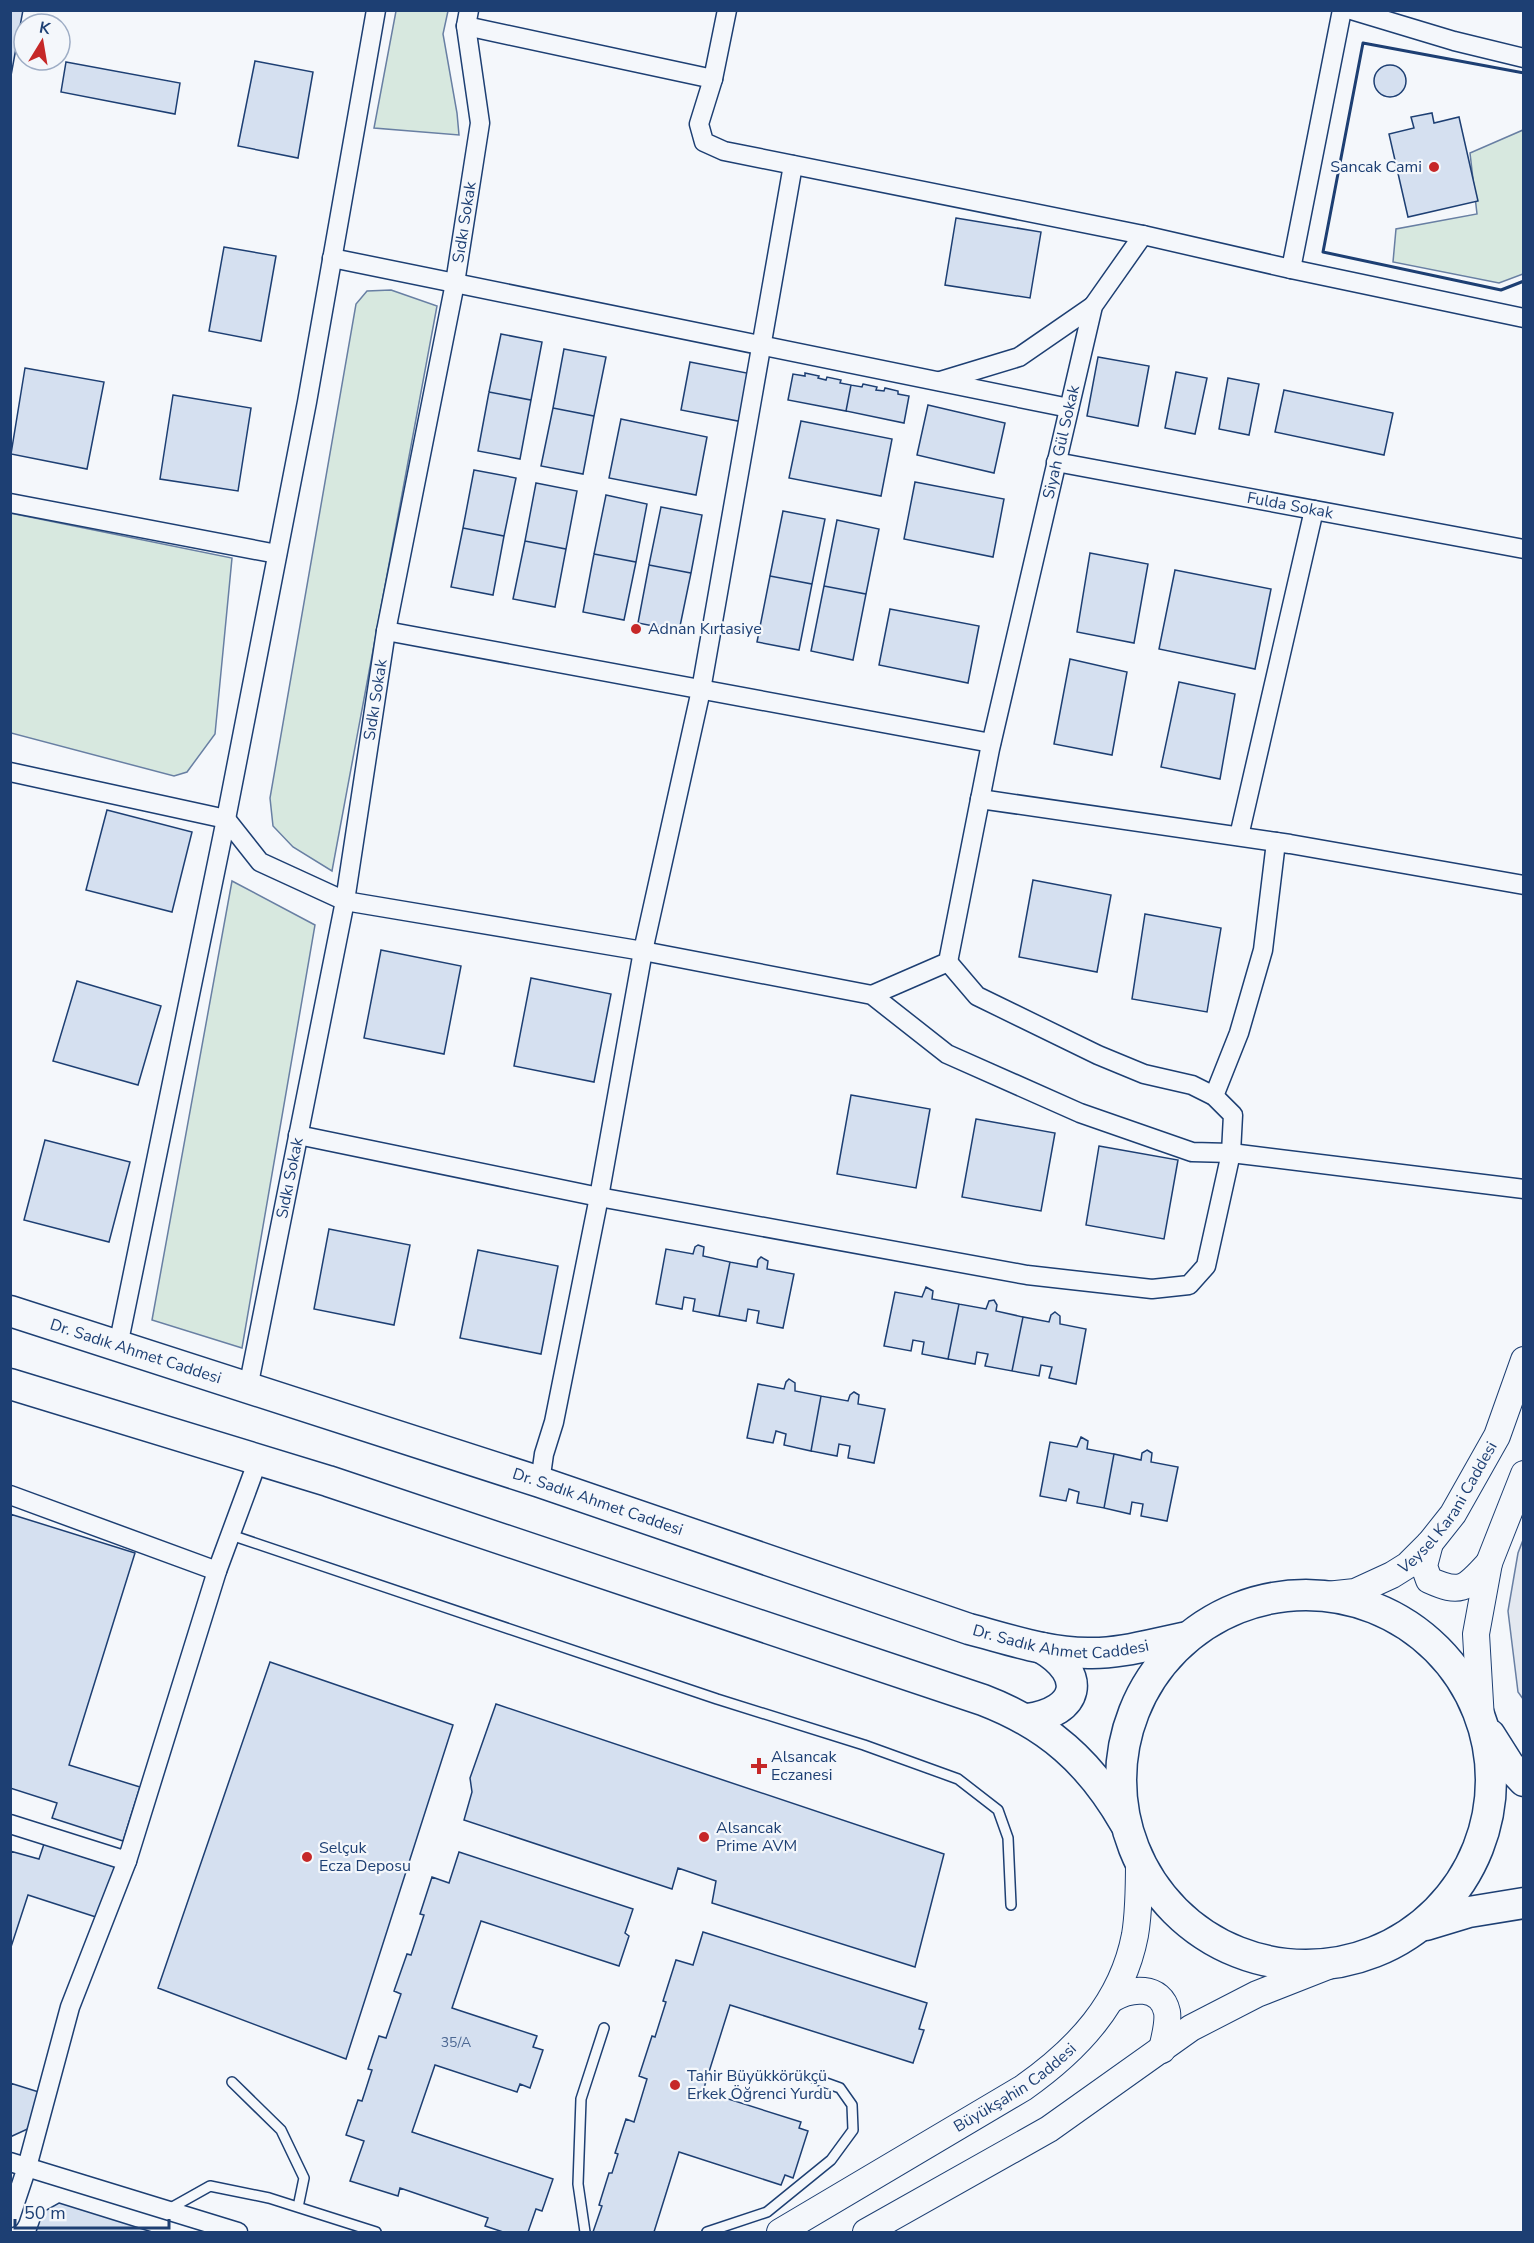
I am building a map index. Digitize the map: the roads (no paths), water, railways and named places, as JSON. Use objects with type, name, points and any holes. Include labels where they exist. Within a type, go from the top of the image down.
[{"type":"main road","name":"Dr. Sadık Ahmet Caddesi","points":[[10,1311],[540,1482],[969,1629],[1042,1648],[1087,1653],[1122,1651],[1188,1637]]},
{"type":"main road","points":[[10,1384],[328,1481],[983,1700],[1027,1719],[1066,1747],[1105,1790],[1125,1823],[1139,1861],[1160,1895],[1174,1910],[1188,1923],[1221,1945],[1249,1956],[1277,1963],[1297,1965],[1336,1963],[1379,1950],[1431,1917],[1455,1890],[1470,1867],[1480,1843],[1489,1808],[1491,1773],[1488,1746],[1481,1720]]},
{"type":"main road","points":[[1125,1823],[1121,1795],[1121,1768],[1130,1721],[1151,1677],[1188,1637],[1222,1616],[1249,1604],[1278,1598],[1317,1596],[1335,1598],[1371,1607],[1418,1633],[1456,1672],[1499,1751],[1524,1781]]},
{"type":"main road","points":[[1027,1719],[1054,1713],[1064,1705],[1071,1694],[1071,1679],[1066,1666],[1042,1648]]},
{"type":"main road","points":[[1417,1928],[1469,1912],[1524,1903]]},
{"type":"street","points":[[118,1346],[226,819],[332,258],[376,10]]},
{"type":"street","points":[[726,10],[713,79],[699,124],[704,142],[724,151],[1143,235],[1524,318]]},
{"type":"street","points":[[1292,269],[1342,10]]},
{"type":"street","points":[[1350,10],[1454,41],[1524,58]]},
{"type":"street","points":[[467,18],[713,79]]},
{"type":"street","name":"Sıdkı Sokak","points":[[248,1388],[345,901],[386,632],[455,283],[480,123],[467,18]]},
{"type":"street","points":[[540,1482],[599,1197],[643,951],[701,690],[793,165]]},
{"type":"street","name":"Siyah Gül Sokak","points":[[948,962],[991,743],[1093,306],[1143,235]]},
{"type":"street","points":[[332,258],[1069,408]]},
{"type":"street","points":[[938,381],[1019,357],[1093,306]]},
{"type":"street","name":"Fulda Sokak","points":[[1056,462],[1524,549]]},
{"type":"street","points":[[10,503],[277,554]]},
{"type":"street","points":[[1239,836],[1314,510]]},
{"type":"street","points":[[386,632],[991,743]]},
{"type":"street","points":[[10,772],[226,819],[260,862],[345,901],[643,951],[872,995],[947,1054],[1059,1104],[1192,1152],[1231,1153],[1524,1189]]},
{"type":"street","points":[[980,799],[1239,836],[1524,885]]},
{"type":"street","points":[[1214,1096],[1239,1033],[1263,950],[1276,842]]},
{"type":"street","points":[[298,1135],[599,1197],[1027,1275],[1152,1289],[1190,1285],[1206,1266],[1231,1153],[1233,1115],[1214,1096],[1192,1085],[1144,1074],[1098,1055],[977,996],[948,962],[872,995]]},
{"type":"street","name":"Veysel Karani Caddesi","points":[[1317,1596],[1355,1592],[1392,1575],[1408,1565],[1430,1543],[1453,1514],[1497,1436],[1524,1360]]},
{"type":"street","points":[[10,2218],[19,2164],[70,2007],[127,1861],[217,1571],[258,1460]]},
{"type":"street","points":[[1481,1720],[1476,1634],[1489,1563],[1524,1474]]},
{"type":"street","points":[[10,1495],[217,1571]]},
{"type":"street","points":[[1430,1543],[1424,1566],[1429,1580],[1448,1589],[1469,1585],[1489,1563]]},
{"type":"street","points":[[10,1824],[127,1861]]},
{"type":"street","name":"Büyükşahin Caddesi","points":[[780,2232],[1023,2088],[1075,2047],[1095,2025],[1112,1999],[1125,1972],[1134,1936],[1139,1861]]},
{"type":"street","points":[[866,2232],[1049,2129],[1191,2028],[1257,1994],[1336,1963]]},
{"type":"street","points":[[1112,1999],[1124,1992],[1136,1989],[1149,1991],[1160,1998],[1167,2010],[1162,2050]]},
{"type":"street","points":[[19,2164],[238,2232]]},
{"type":"lane","points":[[231,1535],[717,1699],[864,1745],[958,1779],[998,1810],[1008,1838],[1011,1905]]},
{"type":"lane","points":[[585,2232],[578,2184],[581,2099],[604,2028]]},
{"type":"lane","points":[[707,2232],[767,2212],[831,2160],[853,2130],[852,2105],[840,2088],[815,2079]]},
{"type":"lane","points":[[232,2082],[281,2130],[304,2178],[298,2207]]},
{"type":"lane","points":[[167,2210],[210,2186],[269,2198],[376,2232]]},
{"type":"place","name":"Sancak Cami","points":[[1434,167]]},
{"type":"place","name":"Adnan Kırtasiye","points":[[636,629]]},
{"type":"place","name":"Alsancak Eczanesi","points":[[759,1766]]},
{"type":"place","name":"Alsancak Prime AVM","points":[[704,1837]]},
{"type":"place","name":"Selçuk Ecza Deposu","points":[[307,1857]]},
{"type":"place","name":"Tahir Büyükkörükçü Erkek Öğrenci Yurdu","points":[[675,2085]]}]
